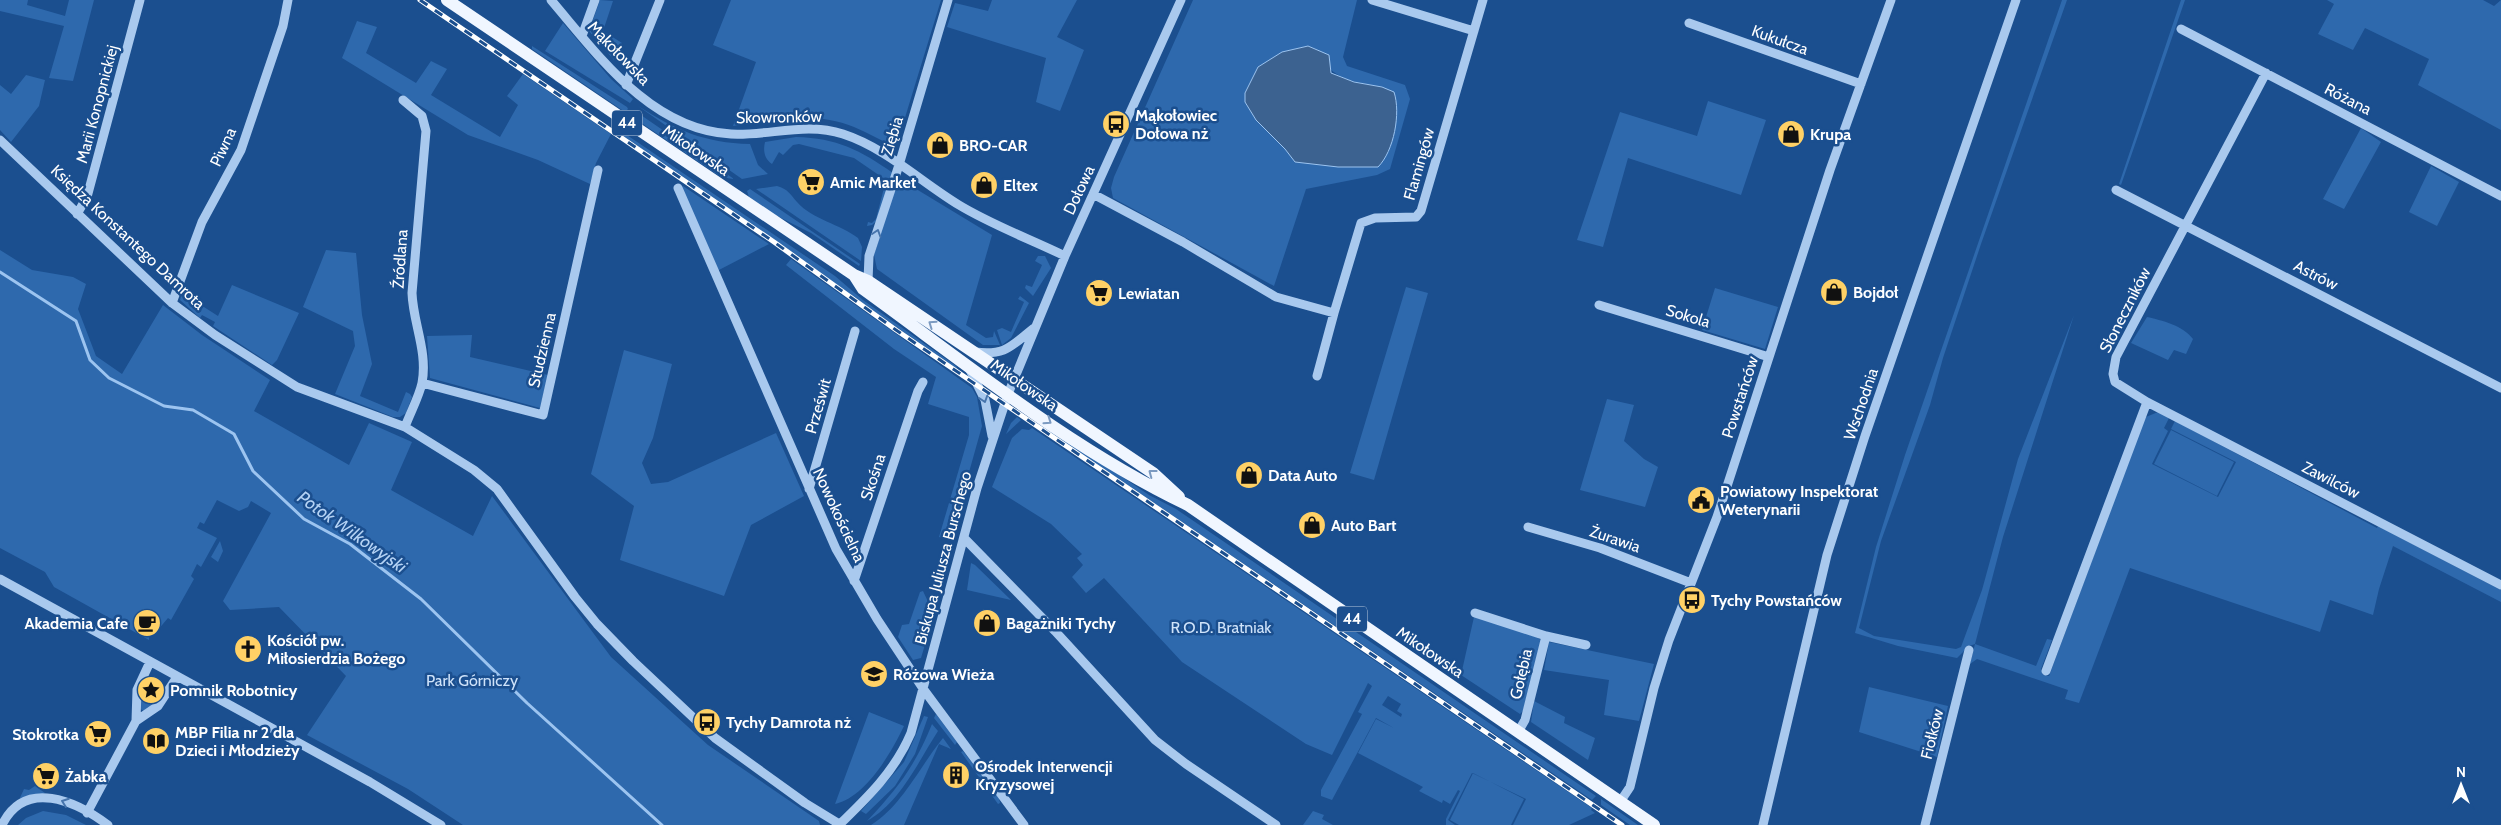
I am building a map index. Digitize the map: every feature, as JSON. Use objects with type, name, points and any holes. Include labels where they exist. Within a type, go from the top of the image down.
[{"type":"main road","name":"Mikołowska","points":[[447,0],[854,275],[868,281],[1153,473],[1188,506]]},
{"type":"main road","name":"Mikołowska","points":[[854,275],[863,289],[1008,394],[1119,469],[1188,506],[1654,825]]},
{"type":"street","name":"Marii Konopnickiej","points":[[78,214],[87,197],[140,0]]},
{"type":"street","name":"Piwna","points":[[172,303],[202,222],[241,150],[283,26],[288,0]]},
{"type":"street","name":"Mąkołowska","points":[[551,0],[626,85],[648,102]]},
{"type":"street","points":[[582,36],[595,0]]},
{"type":"street","points":[[626,85],[660,0]]},
{"type":"street","name":"Ziębia","points":[[868,281],[869,256],[899,165],[948,0]]},
{"type":"street","name":"Dołowa","points":[[1008,394],[1065,256],[1181,0]]},
{"type":"street","points":[[1372,0],[1474,31]]},
{"type":"street","name":"Flamingów","points":[[1317,376],[1361,223],[1376,218],[1416,217],[1421,211],[1484,0]]},
{"type":"street","name":"Powstańców","points":[[1620,802],[1630,787],[1654,688],[1735,464],[1830,170],[1891,0]]},
{"type":"street","name":"Wschodnia","points":[[1762,825],[1827,555],[1865,436],[2016,0]]},
{"type":"street","name":"Kukułcza","points":[[1689,23],[1861,84]]},
{"type":"street","name":"Różana","points":[[2181,29],[2501,196]]},
{"type":"street","name":"Słoneczników","points":[[2147,402],[2115,382],[2113,366],[2266,73]]},
{"type":"street","name":"Źródlana","points":[[403,100],[422,116],[426,131],[412,293],[412,305],[422,350],[422,384],[405,427]]},
{"type":"street","name":"Skowronków","points":[[648,102],[689,123],[730,134],[800,128],[822,129],[842,134],[867,144],[972,212],[1065,256]]},
{"type":"street","name":"Księdza Konstantego Damrota","points":[[0,140],[172,303],[215,335],[297,387],[405,427],[467,465],[497,489],[597,624],[715,738],[805,803],[840,825]]},
{"type":"street","name":"Studzienna","points":[[422,384],[543,415],[598,170]]},
{"type":"street","name":"Nowokościelna","points":[[678,188],[836,549],[854,581],[924,690],[1024,825]]},
{"type":"street","name":"Astrów","points":[[2116,190],[2501,388]]},
{"type":"street","points":[[1093,194],[1182,242],[1276,297],[1334,313]]},
{"type":"street","name":"Sokola","points":[[1599,304],[1769,357]]},
{"type":"street","points":[[972,352],[993,354],[1004,351],[1036,326]]},
{"type":"street","name":"Prześwit","points":[[809,489],[855,332]]},
{"type":"street","points":[[966,364],[985,400],[992,438]]},
{"type":"street","name":"Skośna","points":[[854,581],[918,391],[923,382]]},
{"type":"street","name":"Biskupa Juliusza Burschego","points":[[840,825],[877,787],[897,762],[911,733],[992,438],[1008,394]]},
{"type":"street","points":[[2046,671],[2147,402]]},
{"type":"street","name":"Zawilców","points":[[2147,402],[2501,585]]},
{"type":"street","name":"Żurawia","points":[[1528,527],[1600,548],[1691,583]]},
{"type":"street","points":[[964,538],[1057,634],[1155,740],[1186,764],[1276,825]]},
{"type":"street","points":[[0,579],[370,782],[441,825]]},
{"type":"street","name":"Gołębia","points":[[1475,613],[1546,636],[1525,720],[1518,732]]},
{"type":"street","points":[[1546,636],[1586,645]]},
{"type":"street","name":"Fiołków","points":[[1925,825],[1969,650]]},
{"type":"street","points":[[87,813],[136,721],[137,690],[150,662]]},
{"type":"street","points":[[136,721],[158,706],[177,677]]},
{"type":"street","points":[[2,825],[4,811],[33,798],[46,797],[67,801],[108,825]]},
{"type":"green space","points":[[0,0],[28,0],[27,5],[65,16],[69,0],[94,0],[73,81],[49,78],[64,26],[0,11]]},
{"type":"green space","points":[[600,0],[613,1],[603,31],[622,43],[614,60],[589,31]]},
{"type":"green space","points":[[731,0],[941,0],[896,147],[854,127],[825,119],[794,118],[733,126],[756,62],[713,45]]},
{"type":"green space","points":[[992,0],[1077,0],[1057,37],[1084,50],[1060,111],[1036,102],[1046,58],[947,27],[955,3],[988,11]]},
{"type":"green space","points":[[1193,0],[1357,0],[1343,57],[1347,66],[1405,85],[1410,99],[1390,169],[1377,175],[1306,189],[1274,286],[1113,198],[1111,188],[1114,177]],"holes":[[[1308,46],[1325,65],[1340,76],[1357,82],[1383,87],[1295,161],[1256,120],[1245,102],[1245,93],[1258,67],[1282,52]]]},
{"type":"green space","points":[[2062,0],[2067,0],[1981,244],[1943,358],[1930,405],[1881,541],[1859,628],[1874,636],[1956,649],[1961,647],[1982,590],[2018,459],[2074,315],[2003,537],[1975,644],[1969,646],[1957,658],[1898,646],[1855,633],[1876,547],[1905,455]]},
{"type":"green space","points":[[2181,0],[2185,0],[2121,185],[2119,184]]},
{"type":"green space","points":[[2327,0],[2483,0],[2494,6],[2501,0],[2501,130],[2418,85],[2429,59],[2365,28],[2353,50],[2318,34],[2334,4]]},
{"type":"green space","points":[[357,21],[377,27],[366,53],[416,83],[431,61],[447,69],[431,95],[500,137],[518,105],[507,96],[523,74],[611,134],[596,163],[590,184],[538,160],[468,135],[342,58]]},
{"type":"green space","points":[[563,23],[611,79],[633,99],[630,103],[545,51]]},
{"type":"green space","points":[[532,46],[628,109],[625,112],[532,49]]},
{"type":"green space","points":[[26,75],[45,80],[39,106],[11,142],[0,130],[0,85],[11,94]]},
{"type":"green space","points":[[1708,101],[1766,120],[1741,195],[1628,158],[1603,247],[1577,240],[1620,112],[1697,136]]},
{"type":"green space","points":[[638,106],[665,122],[691,134],[718,141],[750,144],[758,165],[768,174],[742,179]]},
{"type":"green space","points":[[635,111],[734,179],[721,177],[631,116]]},
{"type":"green space","points":[[2361,128],[2381,142],[2344,209],[2323,199]]},
{"type":"green space","points":[[621,131],[835,276],[863,300],[956,366],[958,370],[619,133]]},
{"type":"green space","points":[[796,137],[824,140],[848,147],[893,173],[880,218],[872,225],[867,226],[868,222],[872,223],[876,219],[886,180],[854,158],[799,144],[793,145],[783,155],[779,152],[772,164],[767,160],[764,151],[765,142]]},
{"type":"green space","points":[[2431,166],[2459,182],[2437,226],[2409,212]]},
{"type":"green space","points":[[898,178],[992,235],[966,325],[986,338],[993,337],[994,331],[1000,345],[983,345],[877,269],[874,255]]},
{"type":"green space","points":[[683,186],[769,244],[717,271],[680,189]]},
{"type":"green space","points":[[777,186],[786,190],[803,208],[858,238],[862,247],[861,261],[756,189]]},
{"type":"green space","points":[[750,189],[860,264],[859,266],[811,233],[775,215],[749,197],[747,191]]},
{"type":"green space","name":"Park Górniczy","points":[[0,250],[32,270],[73,277],[86,284],[78,309],[96,356],[122,374],[163,305],[202,335],[270,380],[254,411],[349,465],[369,423],[412,442],[391,490],[473,536],[492,496],[611,657],[708,745],[819,821],[820,825],[463,825],[408,789],[307,735],[346,676],[279,607],[230,610],[223,601],[271,513],[251,501],[248,507],[239,511],[217,500],[204,524],[200,522],[197,528],[217,538],[201,567],[197,564],[191,576],[194,579],[171,620],[168,618],[157,631],[149,633],[149,640],[54,587],[45,572],[0,548]]},
{"type":"green space","points":[[326,250],[356,253],[362,315],[372,364],[360,396],[398,412],[406,392],[410,394],[412,397],[406,413],[400,417],[393,417],[335,394],[355,346],[353,331],[303,307]]},
{"type":"green space","points":[[1038,256],[1045,256],[1051,268],[1033,296],[1025,288],[1026,285],[1032,287],[1042,265],[1035,261]]},
{"type":"green space","points":[[791,259],[972,388],[977,397],[982,426],[950,540],[939,537],[969,435],[969,417],[928,404],[936,377],[894,349],[786,265]]},
{"type":"green space","points":[[232,285],[299,313],[277,360],[272,365],[213,326],[215,322],[202,315],[200,318],[180,300],[182,293],[218,316]]},
{"type":"green space","points":[[1406,287],[1428,293],[1374,480],[1350,473]]},
{"type":"green space","points":[[1715,288],[1778,307],[1765,349],[1702,330]]},
{"type":"green space","points":[[1020,296],[1029,303],[1011,338],[1002,345],[997,330],[1002,328],[1011,332],[1024,302],[1018,299]]},
{"type":"green space","points":[[2147,317],[2172,324],[2189,334],[2193,339],[2186,354],[2174,350],[2168,360],[2131,343]]},
{"type":"green space","points":[[472,335],[470,357],[548,375],[540,408],[430,378],[427,336]]},
{"type":"green space","points":[[624,350],[672,364],[653,438],[642,463],[651,484],[668,482],[776,433],[804,496],[751,525],[724,596],[620,560],[634,506],[591,474]]},
{"type":"green space","points":[[1607,399],[1634,405],[1624,441],[1644,459],[1658,467],[1645,507],[1580,490]]},
{"type":"green space","points":[[2158,412],[2169,418],[2164,428],[2168,431],[2152,464],[2218,497],[2236,462],[2171,429],[2175,421],[2377,528],[2378,526],[2501,590],[2501,602],[2393,546],[2373,615],[2330,600],[2320,632],[2130,568],[2079,703],[2065,699],[2068,690],[1977,659],[1970,664],[1975,644],[2036,666],[2047,639],[2052,640],[2041,669],[2043,675],[2049,676],[2143,423],[2146,417]]},
{"type":"green space","points":[[1017,417],[1021,420],[1006,434],[1011,423]]},
{"type":"green space","points":[[1041,422],[1149,495],[1176,509],[1596,796],[1592,800],[1039,425]]},
{"type":"green space","name":"R.O.D. Bratniak","points":[[1032,428],[1592,808],[1591,810],[1595,813],[1569,825],[1513,825],[1526,799],[1472,773],[1448,820],[1455,825],[1446,825],[1446,819],[1460,791],[1458,790],[1450,804],[1443,800],[1442,803],[1419,791],[1423,787],[1358,753],[1376,719],[1394,728],[1376,718],[1332,800],[1321,796],[1321,790],[1362,714],[1358,712],[1372,686],[1368,683],[1332,755],[1306,744],[1182,662],[1104,578],[1086,593],[1072,577],[1083,565],[1077,558],[1082,554],[1051,524],[992,487],[1012,438],[1022,429],[1029,430]],"holes":[[[1388,696],[1401,704],[1397,711],[1402,714],[1401,717],[1382,705]]]},
{"type":"green space","points":[[2171,430],[2234,462],[2217,496],[2154,464]]},
{"type":"green space","points":[[220,541],[223,551],[218,562],[211,557]]},
{"type":"green space","points":[[971,563],[975,565],[1011,600],[967,590]]},
{"type":"green space","points":[[923,591],[930,606],[927,638],[921,658],[913,660],[898,637],[902,625],[909,624],[920,592]]},
{"type":"green space","points":[[1474,617],[1532,634],[1541,640],[1523,711],[1520,714],[1461,675]]},
{"type":"green space","points":[[1549,642],[1654,664],[1639,721],[1604,715],[1609,680],[1544,670]]},
{"type":"green space","points":[[145,682],[164,692],[156,703],[144,711],[140,709],[140,694]]},
{"type":"green space","points":[[1869,687],[1948,706],[1937,757],[1859,732]]},
{"type":"green space","points":[[1534,701],[1565,717],[1564,723],[1595,738],[1588,760],[1531,722]]},
{"type":"green space","points":[[869,712],[904,726],[885,761],[867,783],[857,793],[835,804]]},
{"type":"green space","points":[[936,714],[957,742],[955,745],[934,718]]},
{"type":"green space","points":[[924,716],[928,717],[915,754],[895,786],[866,814],[861,811],[904,762]]},
{"type":"green space","points":[[932,724],[938,731],[899,793],[879,813],[867,821],[905,776],[926,739]]},
{"type":"green space","points":[[943,738],[951,749],[939,744],[904,825],[871,825],[882,817],[901,797]]},
{"type":"green space","points":[[963,751],[999,798],[1000,803],[998,804],[961,752]]},
{"type":"green space","points":[[1473,773],[1524,799],[1511,825],[1459,825],[1450,820]]},
{"type":"green space","points":[[35,786],[45,793],[19,800],[24,789],[29,790]]},
{"type":"green space","points":[[1601,799],[1638,825],[1630,825],[1601,805]]},
{"type":"green space","points":[[43,811],[66,815],[86,825],[18,825],[26,818]]},
{"type":"green space","points":[[1313,811],[1324,815],[1322,819],[1333,825],[1303,825]]},
{"type":"shaded area","points":[[1308,46],[1329,55],[1331,73],[1354,82],[1382,87],[1394,92],[1397,110],[1395,131],[1384,160],[1378,167],[1338,167],[1295,162],[1285,149],[1256,120],[1245,102],[1245,93],[1258,67],[1282,52]]},
{"type":"waterway","name":"Potok Wilkowyjski","points":[[0,272],[76,321],[90,360],[109,378],[164,406],[193,410],[234,434],[253,471],[304,519],[350,544],[421,599],[527,703],[662,825]]},
{"type":"railway","points":[[420,0],[774,242],[896,330],[1622,825]]},
{"type":"place","name":"Mąkołowiec Dołowa nż","points":[[1116,124]]},
{"type":"place","name":"Krupa","points":[[1791,134]]},
{"type":"place","name":"BRO-CAR","points":[[940,145]]},
{"type":"place","name":"Amic Market","points":[[811,182]]},
{"type":"place","name":"Eltex","points":[[984,185]]},
{"type":"place","name":"Bojdoł","points":[[1834,292]]},
{"type":"place","name":"Lewiatan","points":[[1099,293]]},
{"type":"place","name":"Data Auto","points":[[1249,475]]},
{"type":"place","name":"Powiatowy Inspektorat Weterynarii","points":[[1701,500]]},
{"type":"place","name":"Auto Bart","points":[[1312,525]]},
{"type":"place","name":"Tychy Powstańców","points":[[1692,600]]},
{"type":"place","name":"Akademia Cafe","points":[[147,623]]},
{"type":"place","name":"Bagażniki Tychy","points":[[987,623]]},
{"type":"place","name":"Kościół pw. Miłosierdzia Bożego","points":[[248,649]]},
{"type":"place","name":"Różowa Wieża","points":[[874,674]]},
{"type":"place","name":"Pomnik Robotnicy","points":[[151,690]]},
{"type":"place","name":"Tychy Damrota nż","points":[[707,722]]},
{"type":"place","name":"Stokrotka","points":[[98,734]]},
{"type":"place","name":"MBP Filia nr 2 dla Dzieci i Młodzieży","points":[[156,741]]},
{"type":"place","name":"Ośrodek Interwencji Kryzysowej","points":[[956,775]]},
{"type":"place","name":"Żabka","points":[[46,776]]}]
